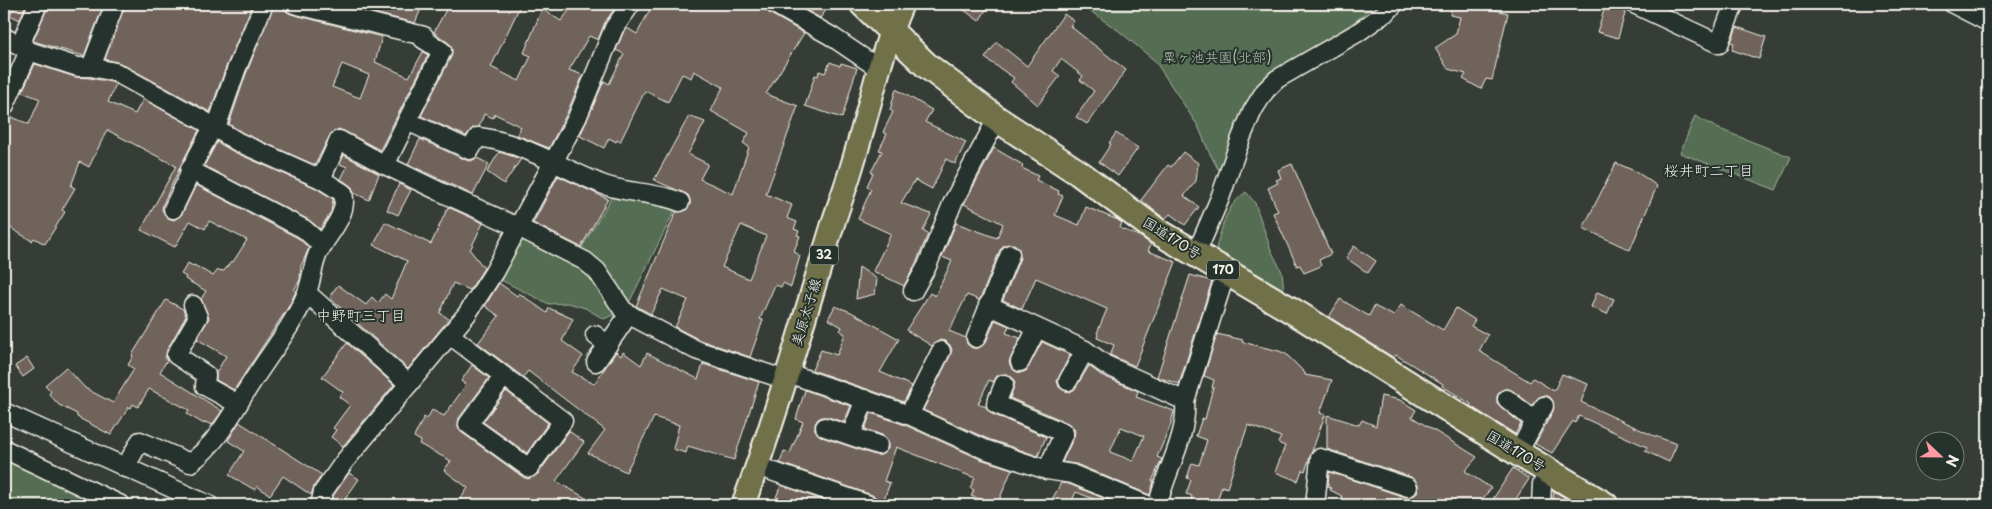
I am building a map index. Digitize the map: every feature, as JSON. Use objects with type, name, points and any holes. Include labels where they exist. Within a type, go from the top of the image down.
[{"type":"highway","name":"国道170号","points":[[863,4],[926,64],[997,118],[1079,173],[1157,231],[1301,316],[1518,453],[1605,505]]},
{"type":"main road","name":"美原太子線","points":[[743,505],[758,466],[787,377],[852,166],[878,68],[902,4]]},
{"type":"street","points":[[4,107],[38,4]]},
{"type":"street","points":[[91,67],[115,4]]},
{"type":"street","points":[[173,209],[190,170],[214,128],[263,4]]},
{"type":"street","points":[[294,4],[424,36],[423,39],[442,51],[385,165]]},
{"type":"street","points":[[320,505],[323,492],[344,462],[467,314],[494,272],[577,118],[614,28],[631,4]]},
{"type":"street","points":[[774,4],[832,36],[878,68]]},
{"type":"street","points":[[1196,254],[1220,198],[1241,138],[1253,110],[1265,91],[1277,80],[1363,29],[1388,11],[1394,4]]},
{"type":"street","points":[[1634,4],[1719,44],[1734,4]]},
{"type":"street","points":[[1953,4],[1988,22]]},
{"type":"street","points":[[4,37],[24,48],[78,67],[91,67],[115,72],[238,142],[321,179],[343,193],[345,202],[332,233],[323,246],[313,268],[307,293],[279,344],[222,431],[203,453],[190,462],[140,441],[125,468]]},
{"type":"street","points":[[913,291],[927,266],[953,202],[997,118]]},
{"type":"street","points":[[407,121],[470,150],[478,137],[498,139],[554,162],[600,184],[666,196],[680,202]]},
{"type":"street","points":[[321,179],[340,140],[385,165],[518,227],[585,262],[597,270],[623,310],[696,350],[865,399],[909,415],[984,449],[1047,470],[1072,474],[1147,505]]},
{"type":"street","points":[[190,170],[304,229],[323,246]]},
{"type":"street","points":[[976,338],[1010,254]]},
{"type":"street","points":[[1158,505],[1161,490],[1168,477],[1186,415],[1185,400],[1226,272]]},
{"type":"street","points":[[307,293],[409,384]]},
{"type":"street","points":[[193,305],[198,317],[176,355],[206,375],[205,386],[238,404]]},
{"type":"street","points":[[988,306],[1085,350],[1106,365],[1185,400]]},
{"type":"street","points":[[596,362],[602,340],[629,314]]},
{"type":"street","points":[[1020,362],[1037,328]]},
{"type":"street","points":[[450,335],[564,420],[528,468],[468,424],[504,376]]},
{"type":"street","points":[[1068,381],[1085,350]]},
{"type":"street","points":[[909,415],[941,351]]},
{"type":"street","points":[[1004,384],[996,404],[1064,434],[1047,470]]},
{"type":"street","points":[[851,436],[865,399]]},
{"type":"street","points":[[1507,399],[1540,414],[1518,453]]},
{"type":"street","points":[[4,412],[209,505]]},
{"type":"street","points":[[825,427],[878,446]]},
{"type":"street","points":[[4,449],[121,505]]},
{"type":"street","points":[[1315,505],[1320,458],[1408,487]]},
{"type":"street","points":[[758,466],[869,505]]},
{"type":"street","points":[[1541,505],[1542,484],[1550,472]]},
{"type":"green space","name":"粟ヶ池共園(北部)","points":[[1080,4],[1375,4],[1357,20],[1290,65],[1227,160],[1218,169],[1198,126],[1155,61],[1119,31]]},
{"type":"green space","points":[[1695,116],[1717,128],[1791,157],[1776,190],[1680,153]]},
{"type":"green space","points":[[616,190],[676,208],[627,307],[579,252]]},
{"type":"green space","points":[[1246,192],[1255,203],[1271,250],[1282,272],[1284,292],[1277,294],[1230,265],[1216,248],[1229,210]]},
{"type":"green space","points":[[519,235],[590,270],[617,313],[604,319],[585,308],[568,303],[549,304],[497,278]]},
{"type":"green space","points":[[4,455],[88,499],[100,505],[4,505]]},
{"type":"building","points":[[15,4],[26,4],[20,20],[10,15]]},
{"type":"building","points":[[52,4],[104,4],[84,56],[33,41],[48,6],[50,7]]},
{"type":"building","points":[[125,4],[253,4],[226,67],[210,112],[120,63],[105,59]]},
{"type":"building","points":[[274,4],[284,4],[286,11],[291,14],[382,37],[375,62],[409,77],[423,52],[428,55],[380,150],[338,129],[330,135],[315,165],[243,133],[229,124],[246,74]],"holes":[[[342,64],[369,75],[360,98],[332,87]]]},
{"type":"building","points":[[337,4],[363,4],[384,9],[386,4],[423,4],[415,23]]},
{"type":"building","points":[[449,4],[521,4],[491,67],[519,81],[531,56],[524,53],[542,9],[561,21],[574,4],[618,4],[605,22],[598,40],[589,36],[569,70],[583,75],[567,113],[549,148],[517,135],[521,127],[495,114],[493,118],[484,114],[479,127],[473,128],[466,136],[421,116],[452,55],[451,45],[434,32]]},
{"type":"building","points":[[653,4],[763,4],[769,13],[804,33],[766,94],[798,106],[766,194],[792,205],[787,218],[797,222],[794,229],[799,231],[797,235],[800,236],[794,251],[800,256],[791,287],[783,283],[781,287],[775,285],[760,319],[763,320],[750,357],[700,340],[675,327],[688,300],[663,289],[651,314],[636,306],[676,212],[686,210],[690,205],[688,195],[654,180],[689,116],[705,122],[688,154],[708,164],[700,179],[733,194],[749,147],[743,143],[749,133],[711,111],[723,87],[694,71],[691,78],[682,74],[668,102],[645,91],[620,142],[609,138],[604,148],[580,136],[604,81],[609,84],[624,54],[616,50],[623,33],[627,28],[637,34]],"holes":[[[741,225],[766,236],[749,279],[722,267]]]},
{"type":"building","points":[[795,4],[831,4],[820,18]]},
{"type":"building","points":[[956,4],[990,4],[979,21]]},
{"type":"building","points":[[1452,4],[1471,4],[1508,13],[1492,80],[1486,79],[1481,89],[1463,79],[1466,74],[1448,69],[1435,48],[1456,34],[1460,17],[1450,15]]},
{"type":"building","points":[[1606,4],[1624,6],[1626,10],[1618,38],[1597,32]]},
{"type":"building","points":[[1064,14],[1074,21],[1070,26],[1126,70],[1087,124],[1076,117],[1094,91],[1080,80],[1083,76],[1061,59],[1053,71],[1060,76],[1038,105],[1011,82],[1014,78],[985,58],[997,42],[1027,66]]},
{"type":"building","points":[[1737,27],[1766,37],[1759,59],[1732,50],[1734,43],[1731,42]]},
{"type":"building","points":[[830,62],[840,66],[841,63],[857,68],[842,118],[805,106],[815,75],[818,76],[819,71],[825,73]]},
{"type":"building","points":[[35,64],[75,77],[90,78],[116,84],[108,102],[135,114],[143,99],[199,130],[163,204],[162,210],[168,218],[174,220],[182,214],[196,185],[298,238],[309,248],[301,266],[300,280],[294,290],[296,291],[289,306],[234,390],[216,380],[216,373],[226,356],[197,339],[209,318],[201,299],[206,291],[185,279],[186,277],[181,274],[188,263],[213,276],[218,270],[224,271],[231,261],[233,262],[247,240],[209,221],[205,229],[190,221],[175,247],[141,230],[176,166],[107,130],[89,167],[80,162],[71,186],[75,188],[62,210],[65,212],[45,244],[34,238],[32,241],[4,224],[4,117],[9,116],[29,124],[40,99],[22,92]]},
{"type":"building","points":[[896,89],[932,110],[925,122],[966,142],[955,164],[946,159],[932,189],[915,180],[901,203],[931,214],[923,231],[928,234],[904,286],[873,271],[891,234],[858,219],[871,189],[867,186],[873,173],[871,172],[882,151],[879,150],[887,134],[883,132],[893,112],[890,110]]},
{"type":"building","points":[[1116,133],[1138,148],[1118,176],[1099,162]]},
{"type":"building","points":[[420,139],[466,160],[471,161],[477,158],[489,164],[473,195],[408,164]]},
{"type":"building","points":[[217,142],[234,152],[316,188],[333,199],[331,212],[320,229],[309,220],[204,166]]},
{"type":"building","points":[[994,148],[1023,165],[1022,168],[1038,176],[1036,180],[1059,191],[1058,194],[1063,196],[1055,215],[1079,225],[1086,207],[1118,220],[1122,223],[1120,228],[1141,237],[1151,244],[1148,251],[1176,262],[1135,366],[1110,355],[1114,345],[1097,338],[1097,333],[1107,309],[1036,278],[1022,309],[1003,300],[1020,258],[1019,248],[1014,244],[1004,245],[1000,250],[981,297],[979,300],[967,295],[949,331],[966,338],[967,344],[972,348],[978,348],[986,342],[995,320],[1009,326],[1006,333],[1020,338],[1009,362],[1015,371],[1020,373],[1026,371],[1042,342],[1070,355],[1057,381],[1059,387],[1063,390],[1069,392],[1074,390],[1089,366],[1101,375],[1138,391],[1136,397],[1174,411],[1170,427],[1157,457],[1162,459],[1152,481],[1154,481],[1150,495],[1076,464],[1062,462],[1074,437],[1075,431],[1073,427],[1068,423],[1010,398],[1015,383],[1013,378],[1007,374],[998,375],[993,382],[989,380],[978,404],[986,407],[992,414],[1046,437],[1038,456],[988,439],[923,410],[952,350],[945,341],[940,340],[932,346],[906,330],[930,293],[935,296],[952,261],[942,257],[956,223],[997,238],[1003,224],[964,204]],"holes":[[[1121,427],[1144,436],[1133,461],[1110,452]]]},
{"type":"building","points":[[499,152],[521,159],[504,184],[487,172]]},
{"type":"building","points":[[1183,152],[1198,163],[1196,181],[1184,196],[1199,207],[1185,225],[1170,214],[1165,219],[1141,200],[1168,165],[1171,167]]},
{"type":"building","points":[[344,155],[379,174],[369,200],[354,193],[352,187],[341,179],[347,167],[340,164]]},
{"type":"building","points":[[1616,163],[1637,172],[1657,186],[1630,250],[1583,228]]},
{"type":"building","points":[[1292,164],[1331,254],[1319,260],[1321,266],[1304,273],[1300,265],[1297,266],[1273,213],[1278,211],[1268,188],[1278,183],[1276,180],[1281,178],[1278,170]]},
{"type":"building","points":[[558,176],[608,199],[581,247],[533,223]]},
{"type":"building","points":[[399,184],[411,190],[398,215],[387,210]]},
{"type":"building","points":[[448,207],[483,223],[470,250],[484,268],[470,290],[453,283],[440,313],[449,319],[408,369],[331,299],[331,294],[338,285],[366,305],[372,297],[378,303],[385,294],[391,299],[407,261],[374,245],[385,222],[431,244]]},
{"type":"building","points":[[1354,246],[1376,261],[1368,273],[1346,258]]},
{"type":"building","points":[[859,267],[877,279],[875,294],[856,299]]},
{"type":"building","points":[[1190,275],[1212,281],[1179,384],[1157,377]]},
{"type":"building","points":[[499,283],[517,296],[519,293],[547,313],[549,308],[573,319],[562,341],[583,356],[572,372],[594,384],[616,352],[621,356],[623,352],[641,365],[647,353],[698,379],[703,364],[759,382],[734,460],[688,446],[686,453],[673,449],[679,425],[654,417],[626,472],[588,453],[605,430],[528,371],[523,377],[478,343],[499,316],[485,306]]},
{"type":"building","points":[[1597,292],[1614,299],[1607,314],[1591,307]]},
{"type":"building","points":[[1340,299],[1369,316],[1374,306],[1394,316],[1401,305],[1443,330],[1456,308],[1475,320],[1471,326],[1488,335],[1479,351],[1530,382],[1533,378],[1554,391],[1562,374],[1588,384],[1581,402],[1652,435],[1677,444],[1669,462],[1645,451],[1647,447],[1579,416],[1575,423],[1573,421],[1552,453],[1535,444],[1553,411],[1553,401],[1550,397],[1545,395],[1539,397],[1532,405],[1509,389],[1499,392],[1497,403],[1521,424],[1515,434],[1470,406],[1471,404],[1442,386],[1443,384],[1396,355],[1394,358],[1329,317]]},
{"type":"building","points":[[166,300],[183,309],[186,316],[167,350],[165,359],[167,360],[160,372],[222,411],[212,425],[205,422],[204,424],[187,414],[189,410],[149,389],[138,407],[133,404],[131,408],[129,407],[111,435],[77,417],[77,414],[59,405],[49,394],[51,391],[45,385],[66,367],[85,388],[113,403],[134,369],[128,365],[132,355]]},
{"type":"building","points":[[835,306],[851,312],[899,339],[880,372],[912,386],[904,402],[812,370],[821,350],[837,355],[845,334],[840,331],[842,327],[828,319]]},
{"type":"building","points":[[1217,334],[1279,351],[1286,354],[1305,375],[1332,380],[1320,413],[1325,415],[1305,471],[1302,470],[1298,481],[1275,472],[1285,446],[1278,443],[1281,437],[1248,425],[1227,488],[1222,486],[1216,504],[1206,500],[1204,505],[1191,500],[1192,496],[1186,494],[1191,480],[1187,478],[1192,463],[1199,465],[1207,440],[1196,436],[1202,418],[1205,419],[1213,387],[1214,380],[1204,376]]},
{"type":"building","points":[[347,343],[394,385],[343,446],[331,437],[336,430],[333,428],[350,405],[339,397],[343,392],[322,377]]},
{"type":"building","points":[[27,358],[34,369],[23,377],[15,366]]},
{"type":"building","points":[[472,365],[489,378],[459,418],[458,428],[461,432],[528,479],[538,474],[569,431],[584,442],[556,481],[598,505],[456,505],[468,488],[444,470],[451,461],[419,444],[421,441],[414,437],[424,417],[427,419],[432,410],[444,416],[466,385],[461,381]]},
{"type":"building","points":[[805,390],[851,406],[844,422],[828,417],[818,419],[815,424],[815,430],[822,437],[875,455],[881,455],[888,449],[888,442],[882,435],[865,429],[871,413],[905,425],[980,459],[1012,469],[997,505],[971,496],[974,490],[970,488],[975,478],[896,447],[884,481],[890,483],[883,502],[872,495],[780,463],[784,451],[790,453],[803,422],[796,419]]},
{"type":"building","points":[[506,391],[548,423],[527,453],[483,422]]},
{"type":"building","points":[[1381,396],[1400,400],[1416,410],[1412,417],[1477,457],[1465,471],[1491,488],[1478,505],[1339,505],[1342,496],[1328,487],[1329,472],[1405,497],[1415,495],[1418,491],[1418,484],[1411,477],[1327,449],[1327,415],[1359,425],[1362,420],[1376,426]]},
{"type":"building","points":[[239,422],[322,475],[314,486],[311,495],[283,476],[270,495],[257,486],[255,490],[229,475],[244,451],[228,441]]},
{"type":"building","points":[[1513,468],[1529,479],[1512,505],[1502,505],[1493,499]]},
{"type":"building","points":[[349,473],[359,479],[341,505],[331,505],[333,496]]},
{"type":"building","points":[[1061,483],[1069,484],[1120,505],[1109,505],[1076,492],[1070,505],[1049,505]]},
{"type":"building","points":[[781,485],[828,502],[826,505],[788,505],[790,502],[776,497]]},
{"type":"building","points":[[1554,491],[1577,505],[1552,505]]},
{"type":"district","name":"桜井町二丁目","points":[[1709,171]]},
{"type":"district","name":"中野町三丁目","points":[[361,316]]}]
